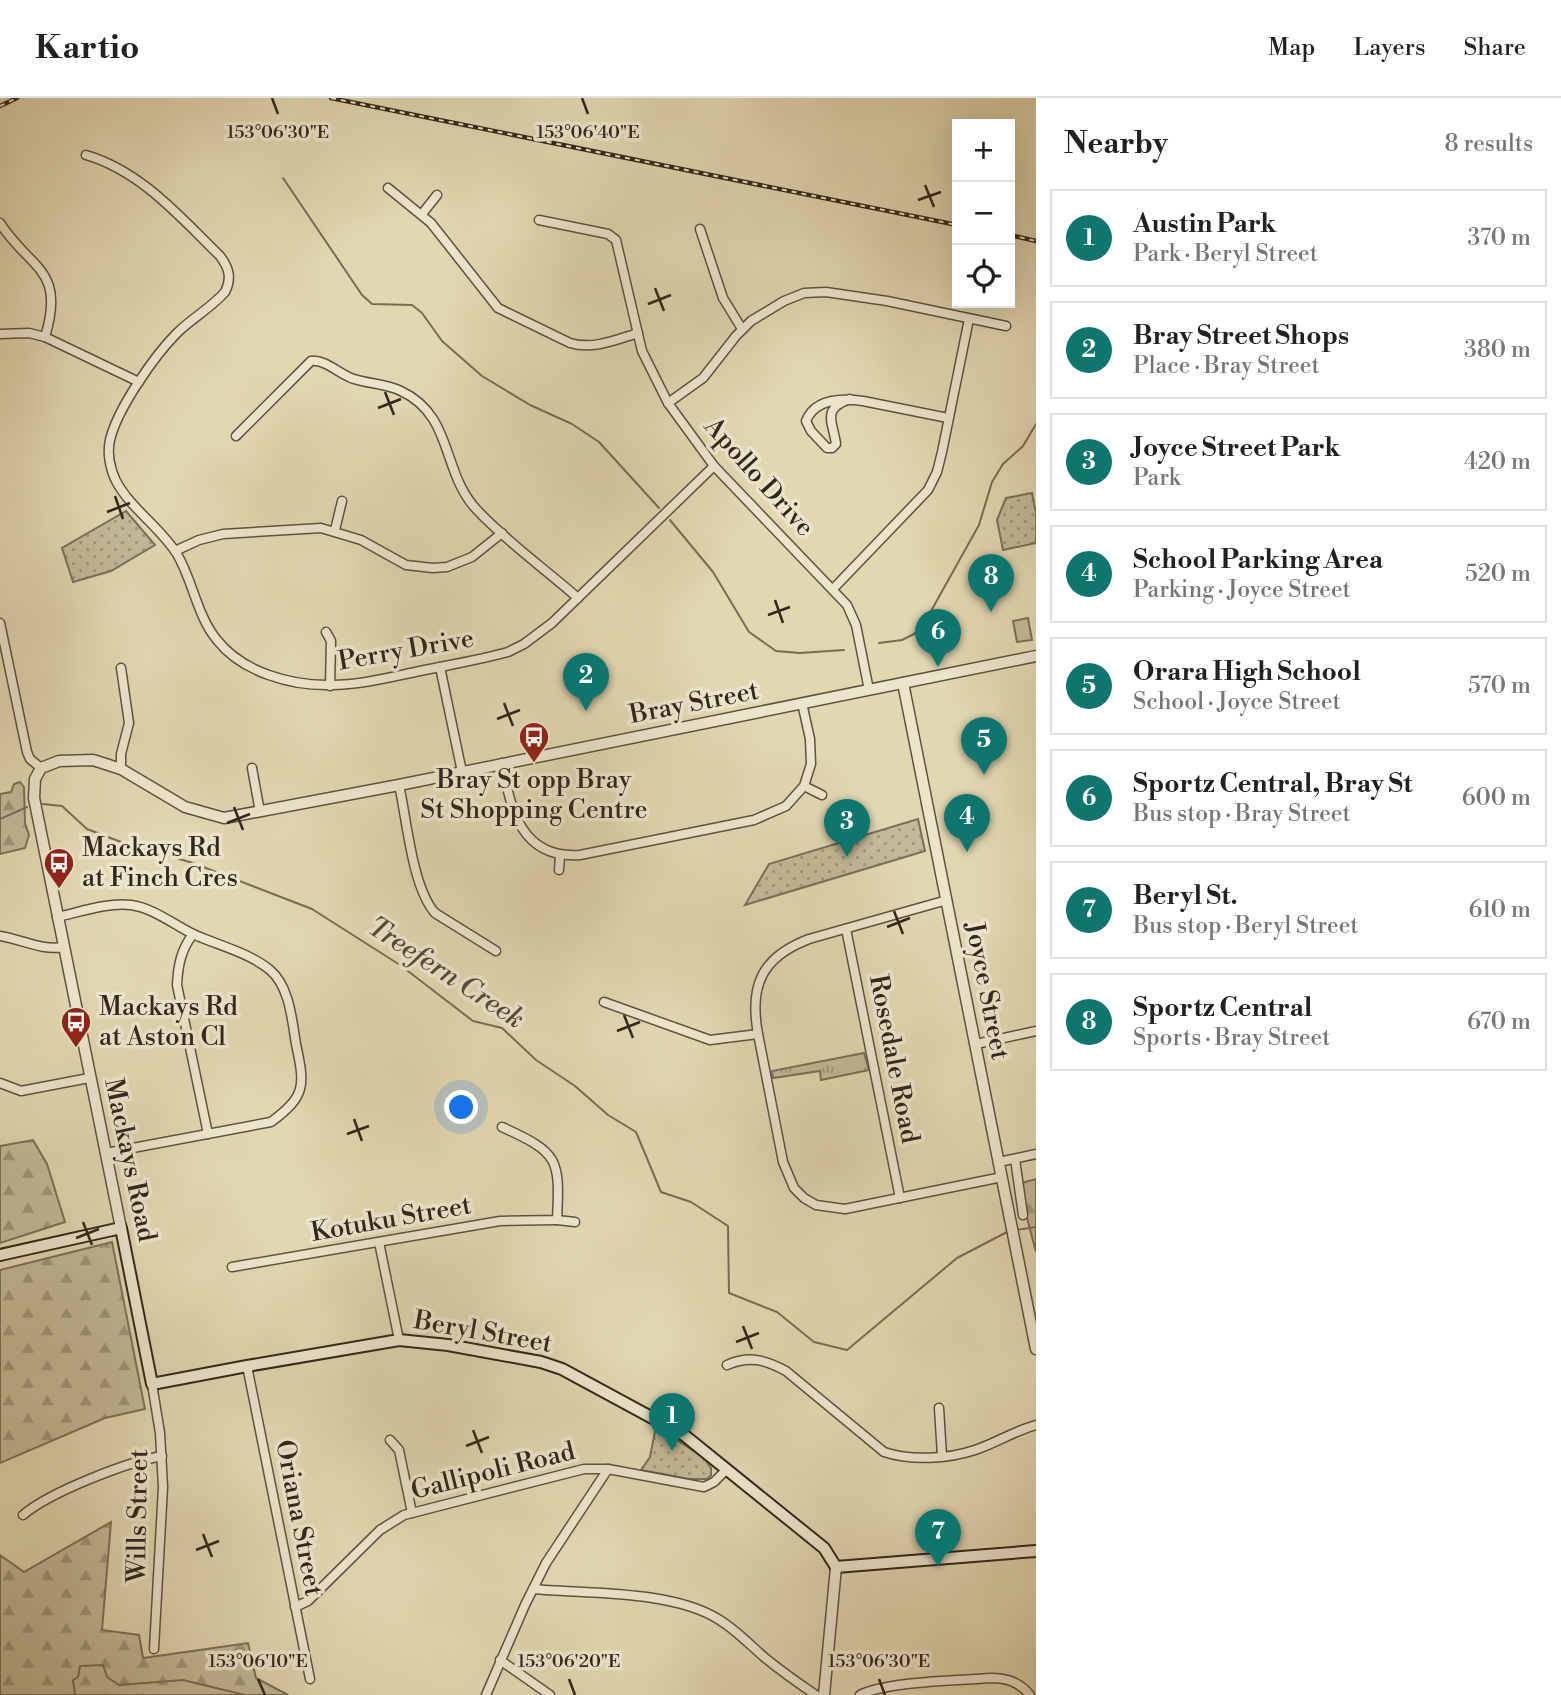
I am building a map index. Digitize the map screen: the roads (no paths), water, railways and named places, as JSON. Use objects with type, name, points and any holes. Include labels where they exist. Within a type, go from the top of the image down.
[{"type":"main road","points":[[0,1255],[121,1228]]},
{"type":"main road","name":"Mackays Road","points":[[121,1228],[152,1384]]},
{"type":"main road","name":"Beryl Street","points":[[152,1384],[399,1340],[440,1343],[550,1364],[684,1435],[824,1548],[836,1567]]},
{"type":"main road","points":[[836,1567],[1036,1551]]},
{"type":"street","name":"Perry Drive","points":[[86,155],[106,161],[144,185],[220,256],[228,270],[229,285],[225,292],[179,331],[152,361],[110,439],[109,458],[115,478],[126,497],[175,551],[209,629],[225,649],[261,673],[330,686],[491,656],[524,644],[552,623],[714,466]]},
{"type":"street","points":[[388,188],[422,214],[487,297],[503,312],[581,346],[638,333]]},
{"type":"street","points":[[422,214],[438,195]]},
{"type":"street","name":"Apollo Drive","points":[[539,220],[614,237],[649,368],[668,403],[714,466],[847,606],[854,618],[869,690]]},
{"type":"street","points":[[0,223],[33,259],[48,283],[52,308],[45,337]]},
{"type":"street","points":[[700,229],[723,298],[742,329]]},
{"type":"street","points":[[668,403],[703,378],[742,329],[784,301],[814,292],[887,301],[1006,326]]},
{"type":"street","points":[[833,589],[928,490],[937,472],[969,319]]},
{"type":"street","points":[[0,334],[29,333],[45,337],[139,382]]},
{"type":"street","points":[[236,436],[307,363],[320,360],[345,376],[403,392],[432,416],[443,436],[461,488],[478,511],[578,598]]},
{"type":"street","points":[[850,399],[841,403],[831,414],[830,423],[836,444],[827,448],[808,428],[807,418],[824,403],[836,399],[850,399],[948,418]]},
{"type":"street","points":[[335,530],[342,501]]},
{"type":"street","points":[[175,551],[199,540],[223,534],[309,527],[335,530],[361,540],[406,565],[433,568],[447,567],[472,558],[502,533]]},
{"type":"street","points":[[0,623],[27,752],[30,759],[41,768]]},
{"type":"street","points":[[326,632],[331,640],[330,686]]},
{"type":"street","name":"Bray Street","points":[[41,768],[59,761],[93,760],[121,769],[185,807],[224,818],[1036,656]]},
{"type":"street","points":[[440,667],[462,772]]},
{"type":"street","points":[[121,668],[129,723],[121,754],[121,769]]},
{"type":"street","name":"Joyce Street","points":[[903,683],[1036,1349]]},
{"type":"street","points":[[502,763],[509,799],[517,821],[532,840],[550,852],[580,855],[765,817],[786,806],[804,786],[811,764],[812,751],[802,703]]},
{"type":"street","name":"Mackays Road","points":[[41,768],[35,779],[36,810],[121,1228]]},
{"type":"street","points":[[252,768],[260,812]]},
{"type":"street","points":[[399,785],[413,855],[426,901],[435,913],[496,951]]},
{"type":"street","points":[[804,786],[822,795]]},
{"type":"street","points":[[559,870],[560,855]]},
{"type":"street","points":[[947,900],[792,946],[776,957],[765,970],[755,999],[758,1034],[783,1162],[794,1188],[816,1205],[830,1209],[845,1209],[1002,1177]]},
{"type":"street","points":[[57,917],[113,905],[129,905],[157,914],[193,934],[255,961],[271,971],[285,992],[301,1065],[301,1089],[292,1106],[271,1122],[106,1153]]},
{"type":"street","name":"Rosedale Road","points":[[846,929],[900,1198]]},
{"type":"street","points":[[193,934],[184,946],[178,965],[177,985],[208,1134]]},
{"type":"street","points":[[0,936],[50,949],[63,947]]},
{"type":"street","points":[[604,1002],[710,1040],[758,1034]]},
{"type":"street","points":[[976,1044],[1036,1031]]},
{"type":"street","points":[[0,1083],[21,1091],[89,1078]]},
{"type":"street","points":[[502,1127],[539,1144],[551,1157],[557,1173],[557,1220]]},
{"type":"street","points":[[999,1162],[1036,1154]]},
{"type":"street","points":[[1015,1159],[1023,1215]]},
{"type":"street","name":"Kotuku Street","points":[[232,1267],[500,1221],[575,1222]]},
{"type":"street","points":[[379,1242],[399,1340]]},
{"type":"street","points":[[727,1364],[740,1359],[757,1359],[772,1363],[794,1377],[884,1452],[898,1457],[942,1455],[978,1449],[1006,1435],[1036,1425]]},
{"type":"street","name":"Oriana Street","points":[[247,1366],[310,1679]]},
{"type":"street","name":"Wills Street","points":[[152,1384],[162,1456],[163,1509],[154,1649]]},
{"type":"street","points":[[939,1408],[942,1455]]},
{"type":"street","points":[[390,1440],[399,1450],[412,1513]]},
{"type":"street","points":[[23,1515],[36,1504],[128,1464],[162,1456]]},
{"type":"street","name":"Gallipoli Road","points":[[295,1607],[308,1601],[380,1530],[397,1518],[412,1513],[589,1468],[608,1469],[704,1487],[718,1479],[727,1469]]},
{"type":"street","points":[[486,1695],[546,1563],[608,1469]]},
{"type":"street","points":[[824,1695],[836,1567]]},
{"type":"street","points":[[533,1589],[608,1592],[701,1610],[718,1619],[816,1695]]},
{"type":"street","points":[[500,1660],[550,1695]]},
{"type":"street","points":[[860,1695],[888,1687],[991,1678],[1015,1682],[1030,1695]]},
{"type":"waterway","points":[[283,178],[362,295],[372,304],[412,305],[422,313],[442,341],[482,376],[530,405],[572,424],[599,442],[659,508]]},
{"type":"waterway","points":[[879,643],[902,640],[914,634],[926,620],[979,525],[992,482],[1003,464],[1023,446],[1036,424]]},
{"type":"waterway","points":[[670,520],[713,572],[749,632],[776,651],[800,653],[844,650]]},
{"type":"waterway","name":"Treefern Creek","points":[[43,804],[62,806],[87,829],[193,863],[312,909],[400,965],[473,1021],[502,1028],[536,1060],[575,1086],[608,1115],[636,1132],[661,1192],[691,1202],[728,1226],[729,1293],[777,1312],[814,1342],[847,1350],[957,1258],[1007,1232]]},
{"type":"waterway","name":"Treefern Creek","points":[[0,819],[27,807]]},
{"type":"waterway","name":"Treefern Creek","points":[[1016,1230],[1036,1227]]},
{"type":"waterway","points":[[75,1695],[73,1680],[78,1677],[80,1666],[103,1665],[107,1677],[119,1685],[183,1680],[245,1695]]},
{"type":"railway","points":[[0,106],[17,98]]},
{"type":"railway","points":[[331,98],[952,224]]},
{"type":"railway","points":[[1015,236],[1036,241]]},
{"type":"place","name":"Sportz Central","points":[[991,612]]},
{"type":"place","name":"Sportz Central, Bray St","points":[[938,667]]},
{"type":"place","name":"Bray Street Shops","points":[[586,711]]},
{"type":"place","name":"Bray St opp Bray St Shopping Centre","points":[[534,764]]},
{"type":"place","name":"Orara High School","points":[[984,775]]},
{"type":"place","name":"School Parking Area","points":[[967,852]]},
{"type":"place","name":"Joyce Street Park","points":[[847,857]]},
{"type":"place","name":"Mackays Rd at Finch Cres","points":[[59,890]]},
{"type":"place","name":"Mackays Rd at Aston Cl","points":[[76,1049]]},
{"type":"place","name":"Austin Park","points":[[672,1451]]},
{"type":"place","name":"Beryl St.","points":[[938,1567]]}]
